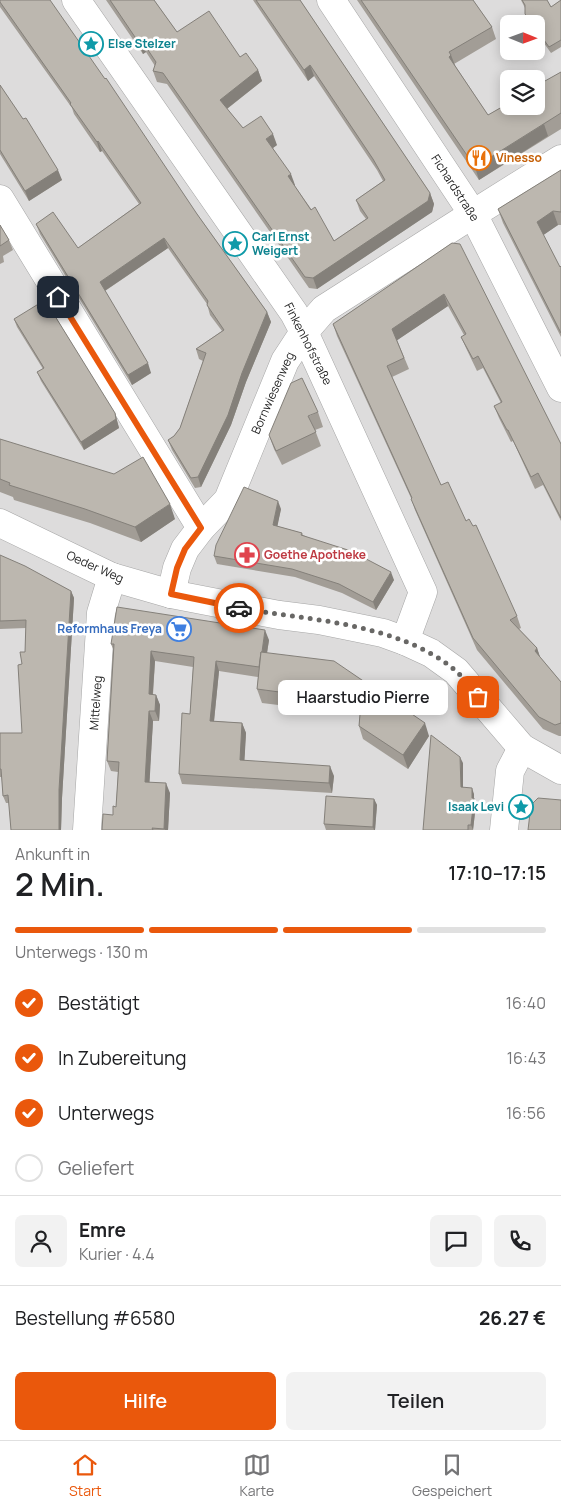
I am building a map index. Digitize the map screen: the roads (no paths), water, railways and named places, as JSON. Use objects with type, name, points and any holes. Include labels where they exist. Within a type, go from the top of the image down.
[{"type":"street","name":"Finkenhofstraße","points":[[76,0],[294,313],[304,332],[423,592],[405,641]]},
{"type":"street","name":"Fichardstraße","points":[[330,0],[473,214],[561,388]]},
{"type":"street","name":"Bornwiesenweg","points":[[171,594],[177,568],[185,549],[201,528],[228,500],[285,360],[304,332],[324,309],[561,160]]},
{"type":"street","points":[[0,199],[201,528]]},
{"type":"street","name":"Oeder Weg","points":[[0,523],[112,577],[171,594],[279,615],[319,620],[383,633],[405,641],[431,653],[456,671],[522,748],[561,770]]},
{"type":"street","name":"Mittelweg","points":[[87,830],[101,613],[112,577]]},
{"type":"street","points":[[504,830],[510,771],[522,748]]},
{"type":"place","name":"Else Stelzer","points":[[91,44]]},
{"type":"place","name":"Vinesso","points":[[479,158]]},
{"type":"place","name":"Carl Ernst Weigert","points":[[235,244]]},
{"type":"place","name":"Goethe Apotheke","points":[[247,555]]},
{"type":"place","name":"Reformhaus Freya","points":[[179,629]]},
{"type":"place","name":"Haarstudio Pierre","points":[[478,697]]},
{"type":"place","name":"Isaak Levi","points":[[521,807]]}]
